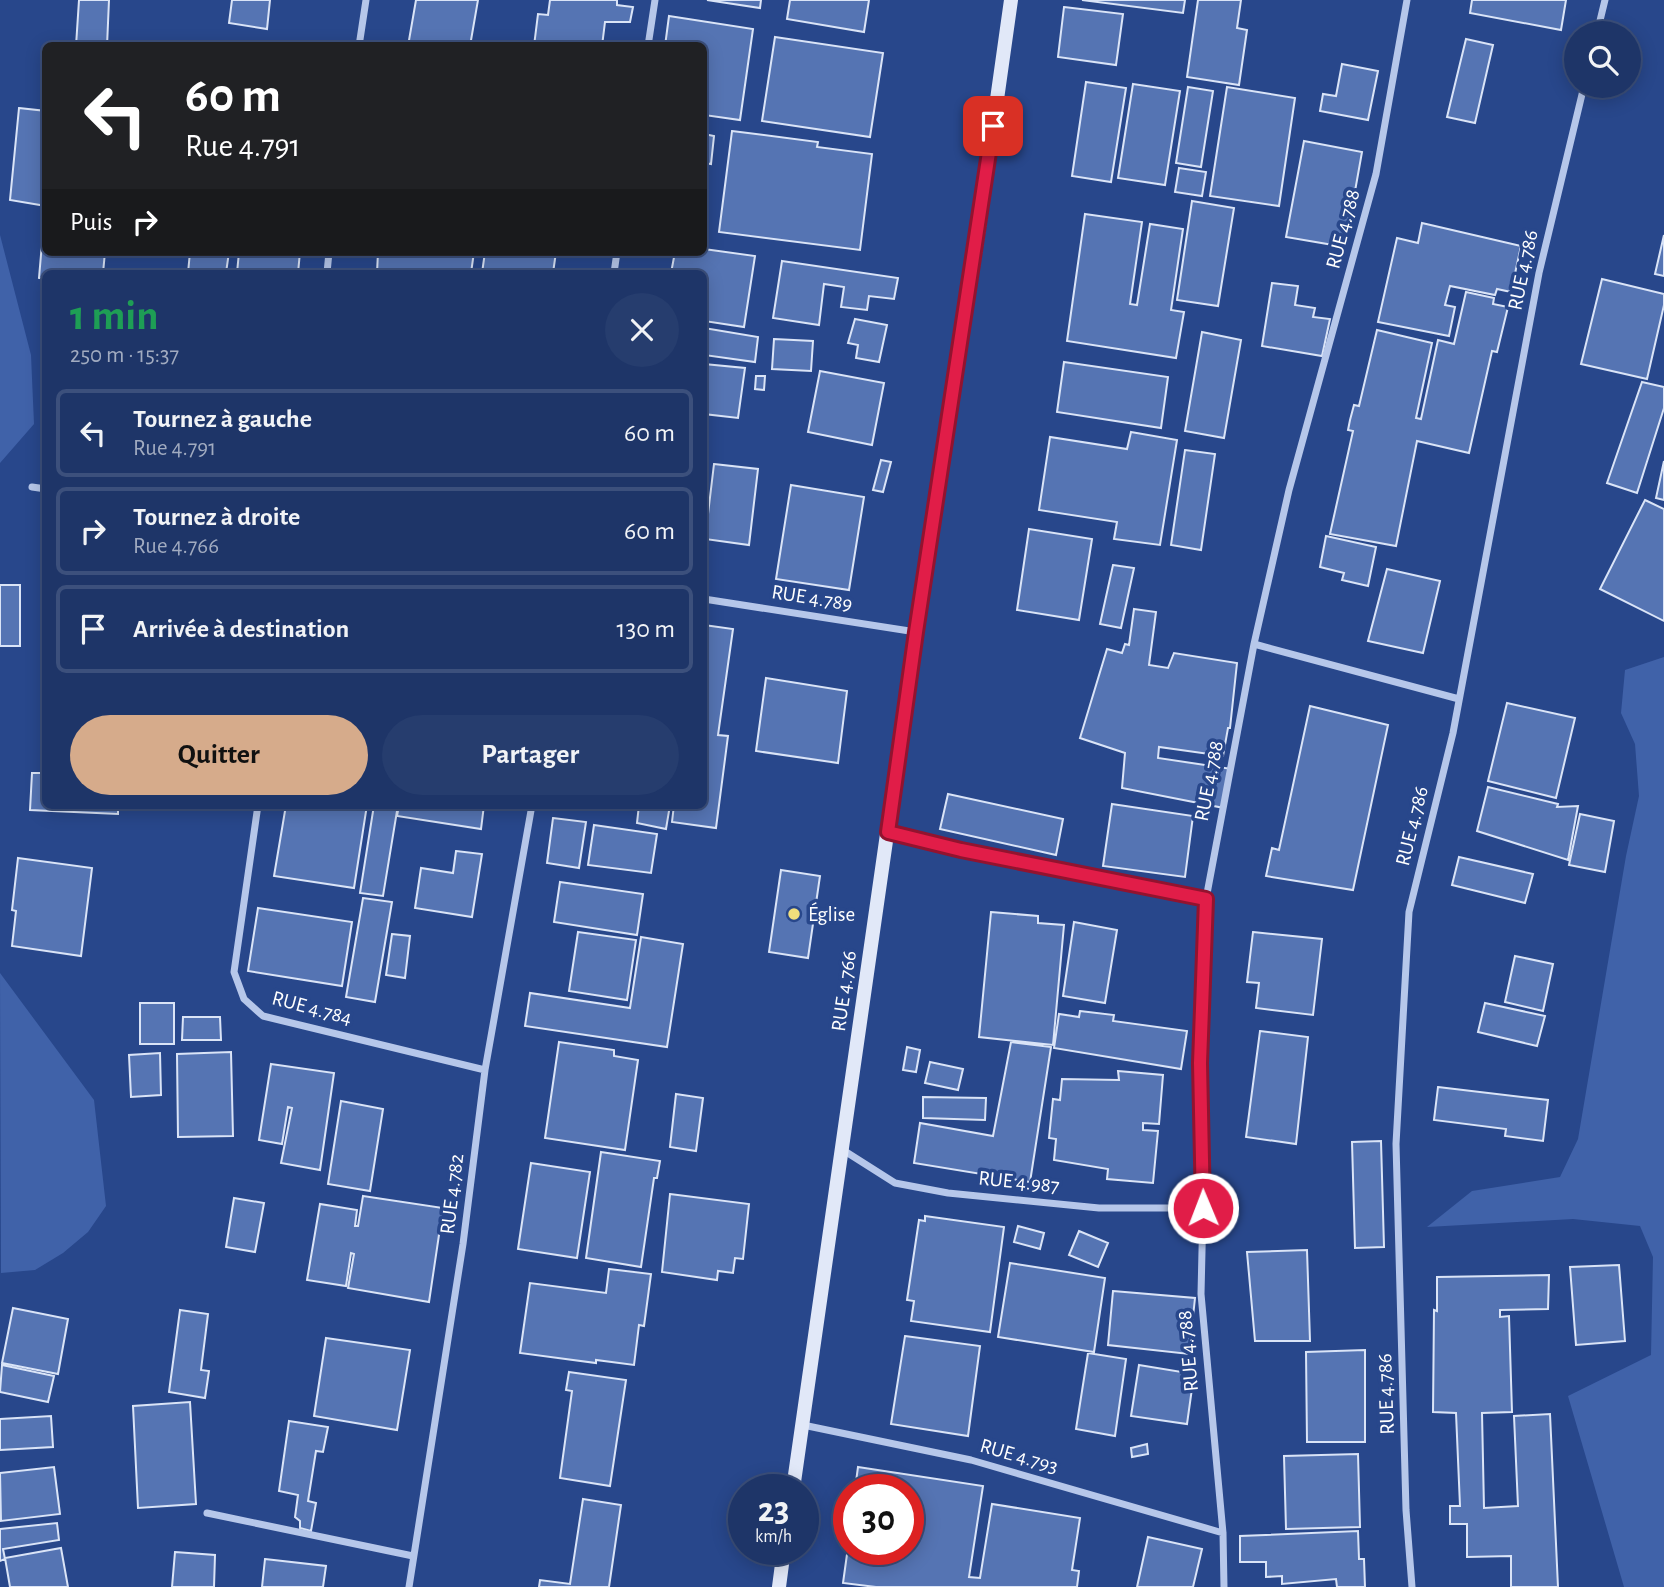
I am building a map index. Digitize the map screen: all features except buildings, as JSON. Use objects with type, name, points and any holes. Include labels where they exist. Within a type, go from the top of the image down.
[{"type":"street","points":[[360,42],[366,0]]},
{"type":"street","points":[[649,42],[655,0]]},
{"type":"street","name":"RUE 4.766","points":[[795,1474],[916,632],[1011,0]]},
{"type":"street","name":"RUE 4.788","points":[[1224,1587],[1223,1533],[1201,1294],[1203,1208],[1200,1063],[1206,899],[1254,643],[1289,490],[1376,174],[1407,0]]},
{"type":"street","points":[[1600,21],[1605,0]]},
{"type":"street","name":"RUE 4.786","points":[[1412,1587],[1406,1510],[1396,1144],[1409,912],[1459,699],[1539,273],[1581,98]]},
{"type":"street","points":[[32,487],[42,488]]},
{"type":"street","name":"RUE 4.789","points":[[707,599],[916,632]]},
{"type":"street","points":[[1254,643],[1459,699]]},
{"type":"street","name":"RUE 4.784","points":[[257,809],[234,972],[244,999],[263,1016],[485,1070]]},
{"type":"street","name":"RUE 4.782","points":[[409,1587],[463,1244],[485,1070],[531,809]]},
{"type":"street","points":[[888,832],[961,850],[1206,899]]},
{"type":"street","name":"RUE 4.987","points":[[842,1149],[895,1183],[948,1192],[1099,1208],[1203,1208]]},
{"type":"street","name":"RUE 4.793","points":[[803,1425],[971,1460],[1223,1533]]},
{"type":"street","points":[[207,1513],[414,1556]]},
{"type":"street","points":[[779,1587],[782,1565]]},
{"type":"shaded area","points":[[0,235],[31,355],[34,424],[0,463]]},
{"type":"shaded area","points":[[1664,657],[1664,1587],[1624,1587],[1568,1396],[1651,1355],[1653,1257],[1640,1226],[1573,1219],[1427,1227],[1472,1191],[1560,1177],[1578,1139],[1626,856],[1639,796],[1635,744],[1621,713],[1625,670]]},
{"type":"shaded area","points":[[0,973],[94,1100],[106,1206],[88,1232],[63,1253],[35,1270],[1,1273]]},
{"type":"place","name":"Église","points":[[794,914]]},
{"type":"route","points":[[993,126],[888,832],[961,850],[1206,899],[1200,1063],[1203,1208]]}]
